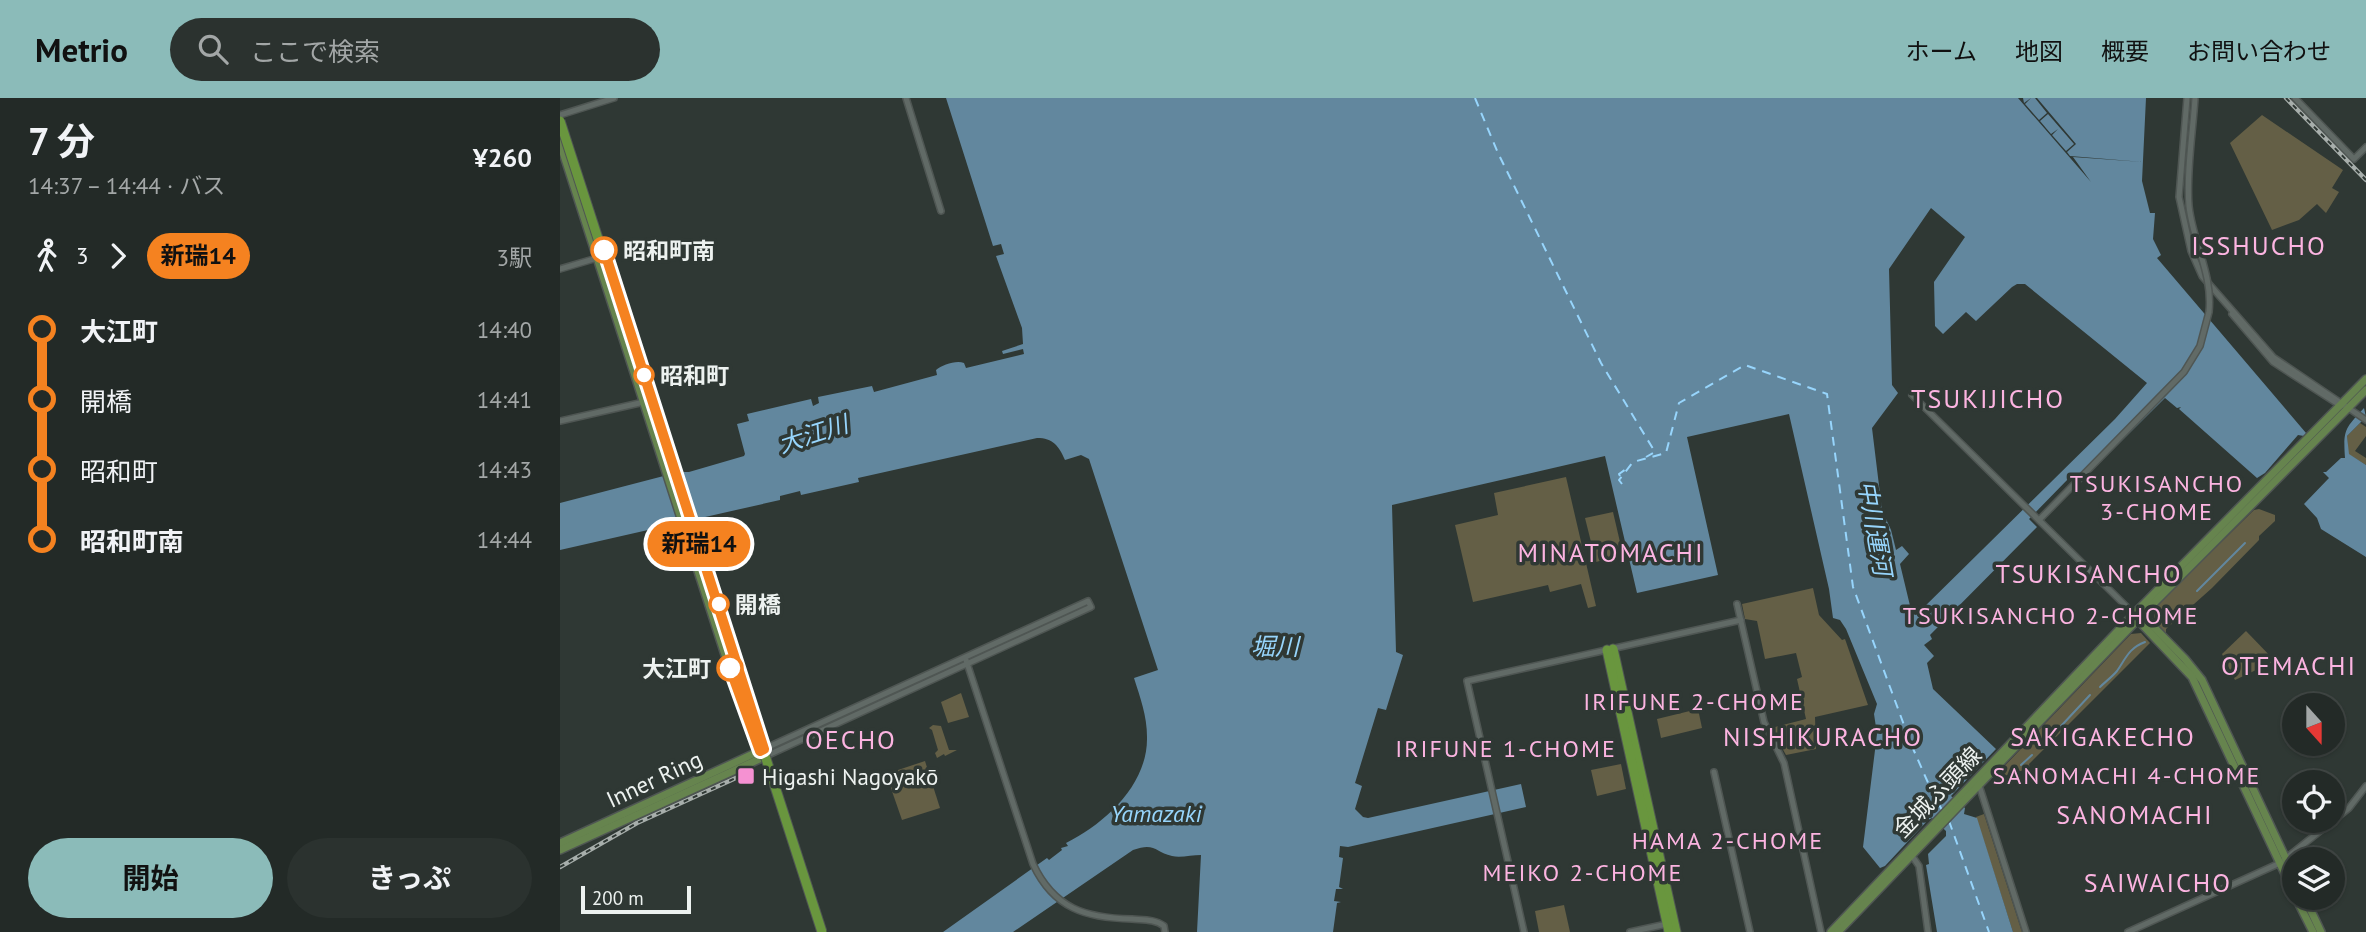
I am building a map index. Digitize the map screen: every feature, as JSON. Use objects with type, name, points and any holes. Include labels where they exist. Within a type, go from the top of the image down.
[{"type":"highway","points":[[560,121],[820,932]]},
{"type":"highway","points":[[560,137],[820,932]]},
{"type":"highway","points":[[1610,649],[1668,928]]},
{"type":"highway","points":[[1610,649],[1676,932]]},
{"type":"main road","points":[[560,115],[670,469],[820,932]]},
{"type":"main road","points":[[560,143],[644,402],[670,469]]},
{"type":"main road","name":"金城ふ頭線","points":[[1831,932],[1865,900],[2366,380]]},
{"type":"main road","name":"金城ふ頭線","points":[[2343,406],[2366,390]]},
{"type":"main road","points":[[2138,617],[2193,667],[2202,680],[2282,859]]},
{"type":"main road","name":"Inner Ring","points":[[560,843],[763,753]]},
{"type":"main road","name":"Inner Ring","points":[[560,850],[763,753]]},
{"type":"main road","name":"金城ふ頭線","points":[[1838,932],[1865,900]]},
{"type":"main road","points":[[2302,910],[2312,932]]},
{"type":"main road","points":[[2310,910],[2320,932]]},
{"type":"street","points":[[560,115],[614,98]]},
{"type":"street","points":[[906,98],[941,211]]},
{"type":"street","points":[[2187,98],[2179,197],[2196,264],[2207,283],[2273,362],[2366,420]]},
{"type":"street","points":[[2040,519],[2184,372],[2205,335],[2209,312],[2209,285],[2191,220],[2188,195],[2196,98]]},
{"type":"street","points":[[2295,98],[2354,159],[2366,147]]},
{"type":"street","points":[[560,269],[597,258]]},
{"type":"street","points":[[1912,395],[2138,617]]},
{"type":"street","points":[[560,421],[644,402]]},
{"type":"street","points":[[763,753],[1088,601],[1091,607],[966,660]]},
{"type":"street","points":[[1738,604],[1764,722],[1784,764],[1821,932]]},
{"type":"street","points":[[1524,932],[1467,681],[1741,620]]},
{"type":"street","points":[[966,660],[1033,864],[1045,885],[1062,902],[1084,914],[1159,922],[1164,926],[1165,932]]},
{"type":"street","points":[[1714,772],[1750,932]]},
{"type":"street","points":[[1978,783],[2026,932]]},
{"type":"street","points":[[2300,847],[2348,808],[2366,786]]},
{"type":"street","points":[[1910,853],[1919,866],[1928,932]]},
{"type":"street","points":[[2128,932],[2282,861]]},
{"type":"street","points":[[1630,932],[1668,928]]},
{"type":"shaded area","points":[[2262,115],[2343,170],[2332,188],[2339,192],[2326,213],[2317,204],[2299,220],[2272,230],[2230,143]]},
{"type":"shaded area","points":[[2360,423],[2366,427],[2366,436],[2355,451],[2366,458],[2366,465],[2348,454],[2347,436]]},
{"type":"shaded area","points":[[1566,477],[1596,606],[1588,608],[1581,584],[1550,592],[1548,585],[1473,602],[1455,525],[1498,515],[1494,493]]},
{"type":"shaded area","points":[[2259,509],[2275,515],[2275,521],[2212,588],[2166,629],[2166,633],[2154,620],[2154,608],[2254,510]]},
{"type":"shaded area","points":[[1613,512],[1623,555],[1596,562],[1585,518]]},
{"type":"shaded area","points":[[1813,588],[1819,615],[1842,640],[1845,639],[1868,705],[1815,717],[1816,749],[1786,755],[1771,728],[1806,719],[1797,679],[1802,677],[1796,653],[1765,659],[1757,621],[1745,619],[1742,604]]},
{"type":"shaded area","points":[[2246,631],[2275,661],[2235,680],[2222,654]]},
{"type":"shaded area","points":[[2141,633],[2150,643],[2029,764],[2030,768],[1998,778],[1998,787],[1994,777],[2131,634]]},
{"type":"shaded area","points":[[961,693],[969,717],[948,723],[941,702]]},
{"type":"shaded area","points":[[1698,709],[1702,728],[1661,738],[1657,719]]},
{"type":"shaded area","points":[[933,725],[941,726],[949,750],[957,750],[937,758],[935,753],[938,750],[929,728]]},
{"type":"shaded area","points":[[925,761],[940,808],[902,820],[886,774]]},
{"type":"shaded area","points":[[1621,764],[1626,789],[1597,796],[1591,770]]},
{"type":"shaded area","points":[[1984,814],[2022,932],[2013,932],[2012,929],[1976,817]]},
{"type":"shaded area","points":[[1564,905],[1570,932],[1539,932],[1535,911]]},
{"type":"water","points":[[946,98],[2146,98],[2142,181],[2150,213],[2155,213],[2153,239],[2161,255],[2157,258],[2306,433],[2304,436],[2298,435],[2265,473],[2257,478],[2179,409],[2181,407],[2177,408],[2165,398],[2077,485],[2069,478],[2029,519],[2037,527],[1930,635],[1932,639],[1924,645],[1934,656],[1927,663],[1933,689],[1996,749],[1951,796],[1965,808],[1964,814],[1977,818],[2013,932],[1937,932],[1926,865],[1929,864],[1928,854],[1946,836],[1946,831],[1932,818],[1885,866],[1880,868],[1863,847],[1877,734],[1874,714],[1877,704],[1846,629],[1840,620],[1833,618],[1829,589],[1789,414],[1687,437],[1718,575],[1637,593],[1605,456],[1392,505],[1396,652],[1403,655],[1386,710],[1378,708],[1355,783],[1362,786],[1355,809],[1368,818],[1521,784],[1526,807],[1348,847],[1340,846],[1339,857],[1343,858],[1339,887],[1343,889],[1336,889],[1334,901],[1341,902],[1337,903],[1333,932],[1197,932],[1201,855],[1175,857],[1146,847],[1133,850],[1013,932],[943,932],[1047,858],[1049,860],[1062,850],[1061,848],[1068,846],[1066,843],[1096,825],[1122,800],[1140,771],[1147,737],[1143,707],[1134,678],[1158,670],[1089,459],[1081,455],[1065,460],[1055,444],[1047,439],[1037,438],[858,478],[859,482],[801,495],[800,491],[780,496],[780,500],[560,550],[560,503],[744,456],[737,424],[749,421],[747,414],[811,399],[813,406],[819,403],[818,397],[872,386],[874,392],[937,375],[936,370],[953,363],[964,363],[966,368],[1024,354],[1023,349],[1003,354],[1002,351],[1023,344],[1022,328],[996,256],[1004,254],[1001,244],[993,246]],"holes":[[[1931,208],[1965,237],[1934,282],[1935,326],[1943,334],[1966,312],[1976,321],[2012,287],[2025,284],[2147,383],[2115,419],[1916,615],[1912,614],[1900,564],[1909,554],[1902,546],[1896,550],[1882,510],[1872,428],[1898,393],[1892,385],[1889,269]]]},
{"type":"water","points":[[2364,408],[2366,417],[2347,436],[2349,454],[2366,465],[2366,557],[2321,529],[2317,518],[2304,504],[2329,478],[2323,472],[2341,458],[2345,458],[2344,441],[2347,430]]},
{"type":"pier","points":[[2018,98],[2023,98],[2024,103],[2031,98],[2025,104],[2039,120],[2047,113],[2037,98],[2076,144],[2067,152],[2070,156],[2143,162],[2073,157],[2091,182]],"holes":[[[2048,114],[2074,144],[2066,151],[2052,135],[2058,129],[2051,134],[2040,121]]]},
{"type":"waterway","points":[[2197,591],[2245,543]]},
{"type":"waterway","points":[[2100,687],[2117,671],[2131,650],[2145,642]]},
{"type":"waterway","points":[[2048,740],[2090,695]]},
{"type":"waterway","points":[[2021,765],[2032,755]]},
{"type":"ferry route","points":[[1475,98],[1498,153],[1601,363],[1655,452],[1646,457]]},
{"type":"ferry route","points":[[1622,484],[1619,480],[1633,462],[1666,453],[1679,403],[1745,365],[1827,394],[1853,587],[1911,744],[1942,810]]},
{"type":"ferry route","points":[[1620,476],[1626,469]]},
{"type":"ferry route","points":[[1949,821],[1989,932]]},
{"type":"railway","points":[[2286,98],[2366,180]]},
{"type":"railway","points":[[560,867],[637,823],[749,772]]},
{"type":"bus line","name":"新瑞14","points":[[604,250],[735,655],[764,749],[760,751],[730,668]]},
{"type":"place","name":"昭和町南","points":[[604,250]]},
{"type":"place","name":"昭和町","points":[[644,375]]},
{"type":"place","name":"開橋","points":[[719,604]]},
{"type":"place","name":"大江町","points":[[730,668]]},
{"type":"place","name":"Higashi Nagoyakō","points":[[746,776]]},
{"type":"district","name":"ISSHUCHO","points":[[2259,245]]},
{"type":"district","name":"TSUKIJICHO","points":[[1988,398]]},
{"type":"district","name":"TSUKISANCHO 3-CHOME","points":[[2157,497]]},
{"type":"district","name":"MINATOMACHI","points":[[1611,552]]},
{"type":"district","name":"TSUKISANCHO","points":[[2089,573]]},
{"type":"district","name":"TSUKISANCHO 2-CHOME","points":[[2051,615]]},
{"type":"district","name":"OTEMACHI","points":[[2289,665]]},
{"type":"district","name":"IRIFUNE 2-CHOME","points":[[1694,701]]},
{"type":"district","name":"NISHIKURACHO","points":[[1823,736]]},
{"type":"district","name":"SAKIGAKECHO","points":[[2103,736]]},
{"type":"district","name":"OECHO","points":[[851,739]]},
{"type":"district","name":"IRIFUNE 1-CHOME","points":[[1506,748]]},
{"type":"district","name":"SANOMACHI 4-CHOME","points":[[2127,775]]},
{"type":"district","name":"SANOMACHI","points":[[2135,814]]},
{"type":"district","name":"HAMA 2-CHOME","points":[[1728,840]]},
{"type":"district","name":"MEIKO 2-CHOME","points":[[1583,872]]},
{"type":"district","name":"SAIWAICHO","points":[[2158,882]]},
{"type":"water label","name":"大江川","points":[[813,434]]},
{"type":"water label","name":"中川運河","points":[[1875,528]]},
{"type":"water label","name":"堀川","points":[[1275,646]]},
{"type":"water label","name":"Yamazaki","points":[[1156,813]]}]
